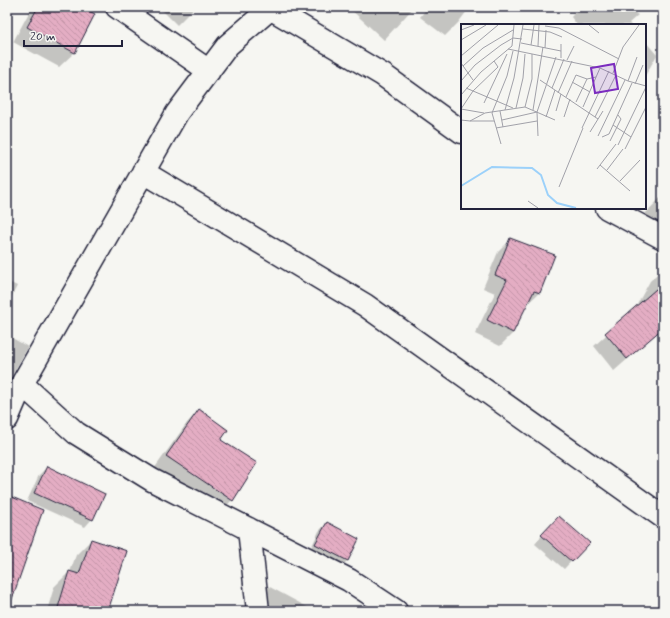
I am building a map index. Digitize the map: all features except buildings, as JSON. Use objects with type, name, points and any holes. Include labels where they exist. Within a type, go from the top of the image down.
[{"type":"street","points":[[116,7],[209,70]]},
{"type":"street","points":[[7,419],[22,384],[177,112],[228,45],[271,7],[383,75],[461,131]]},
{"type":"street","points":[[143,172],[366,305],[663,517]]},
{"type":"street","points":[[609,209],[663,238]]},
{"type":"street","points":[[22,384],[76,433],[152,480],[350,580],[396,611]]},
{"type":"street","points":[[248,529],[258,611]]}]
